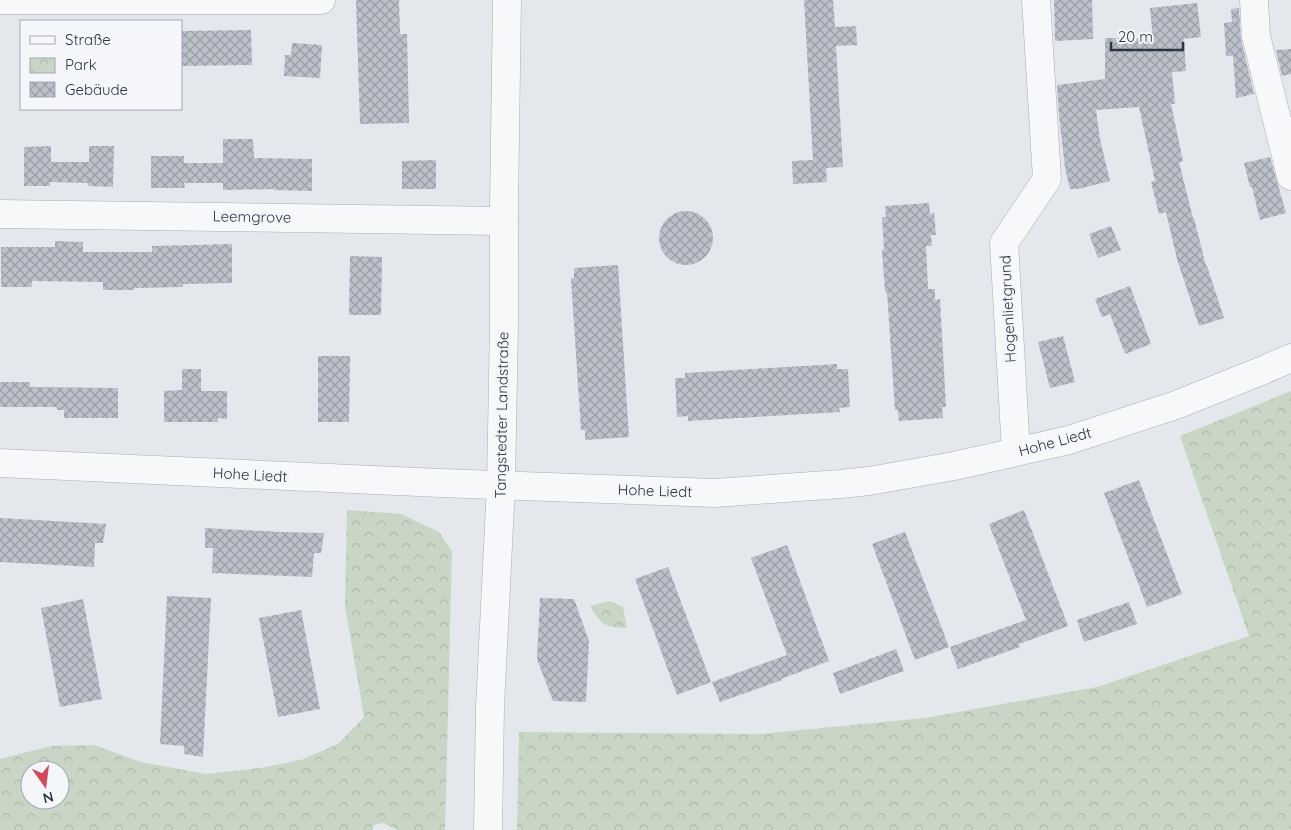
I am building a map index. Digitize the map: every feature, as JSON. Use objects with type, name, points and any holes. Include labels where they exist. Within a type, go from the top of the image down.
[{"type":"street","points":[[0,0],[321,0]]},
{"type":"street","name":"Tangstedter Landstraße","points":[[488,830],[490,707],[501,485],[507,0]]},
{"type":"street","name":"Hogenlietgrund","points":[[1016,452],[1004,243],[1047,180],[1036,0]]},
{"type":"street","points":[[1254,0],[1256,36],[1291,176]]},
{"type":"street","name":"Leemgrove","points":[[0,214],[504,221]]},
{"type":"street","name":"Hohe Liedt","points":[[0,463],[715,494],[841,484],[954,466],[1069,440],[1176,405],[1261,372],[1291,358]]},
{"type":"green space","points":[[1291,391],[1291,830],[517,830],[519,732],[760,734],[925,718],[1097,687],[1249,636],[1180,436]]},
{"type":"green space","points":[[347,510],[401,514],[439,532],[452,552],[445,830],[398,830],[383,823],[376,824],[372,827],[373,830],[0,830],[0,759],[51,746],[94,745],[141,762],[206,774],[260,768],[301,760],[338,744],[364,717],[345,606]]},
{"type":"green space","points":[[610,601],[623,607],[627,628],[605,624],[598,618],[590,606]]},
{"type":"building","points":[[356,0],[399,0],[400,34],[407,34],[409,123],[360,124]]},
{"type":"building","points":[[804,0],[833,0],[835,27],[856,26],[857,45],[836,46],[843,167],[826,168],[827,182],[793,184],[792,161],[813,160]]},
{"type":"building","points":[[1054,0],[1092,0],[1093,39],[1055,41]]},
{"type":"building","points":[[1197,3],[1201,37],[1184,39],[1186,71],[1172,72],[1175,104],[1171,104],[1183,161],[1179,162],[1206,266],[1224,318],[1199,326],[1177,259],[1166,212],[1159,214],[1151,182],[1155,181],[1139,107],[1096,110],[1100,139],[1110,181],[1078,189],[1070,189],[1065,168],[1057,85],[1105,79],[1105,38],[1153,39],[1150,8]]},
{"type":"building","points":[[1239,8],[1241,40],[1254,94],[1236,98],[1233,56],[1226,56],[1224,23],[1232,22],[1231,9]]},
{"type":"building","points":[[251,30],[252,65],[182,66],[182,31]]},
{"type":"building","points":[[292,43],[322,45],[320,78],[284,76],[285,55],[291,55]]},
{"type":"building","points":[[1291,49],[1291,74],[1282,76],[1276,50]]},
{"type":"building","points":[[223,139],[253,139],[254,158],[312,159],[312,191],[274,189],[223,190],[223,183],[184,183],[185,188],[151,188],[151,156],[184,156],[184,163],[223,163]]},
{"type":"building","points":[[51,146],[51,162],[89,162],[89,146],[114,146],[113,187],[88,186],[88,183],[50,182],[50,186],[24,186],[24,147]]},
{"type":"building","points":[[1270,157],[1286,213],[1260,220],[1244,163]]},
{"type":"building","points":[[436,160],[436,189],[402,189],[402,161]]},
{"type":"building","points":[[929,203],[930,214],[934,213],[936,235],[931,235],[932,246],[926,246],[928,289],[935,289],[935,300],[940,299],[946,407],[942,407],[943,418],[899,421],[898,410],[895,410],[887,292],[885,292],[882,217],[886,217],[885,206]]},
{"type":"building","points":[[686,211],[696,213],[705,219],[711,228],[713,238],[711,248],[705,257],[696,263],[686,265],[676,263],[667,257],[661,248],[659,238],[661,228],[667,219],[676,213]]},
{"type":"building","points":[[1111,226],[1121,250],[1098,258],[1089,234]]},
{"type":"building","points":[[55,241],[83,242],[83,252],[152,252],[152,246],[232,244],[232,283],[183,284],[183,287],[134,288],[134,290],[103,290],[103,282],[32,281],[32,287],[1,287],[1,247],[55,247]]},
{"type":"building","points":[[350,256],[382,257],[381,315],[349,315]]},
{"type":"building","points":[[618,265],[629,437],[585,440],[585,430],[581,430],[571,279],[574,278],[574,268]]},
{"type":"building","points":[[1130,286],[1151,344],[1125,354],[1110,314],[1102,317],[1095,299]]},
{"type":"building","points":[[1063,336],[1075,382],[1050,388],[1038,342]]},
{"type":"building","points":[[318,356],[350,356],[349,422],[318,422]]},
{"type":"building","points":[[837,364],[837,369],[848,369],[850,407],[839,408],[840,412],[688,421],[688,416],[677,417],[675,378],[685,378],[685,373]]},
{"type":"building","points":[[182,369],[201,369],[201,391],[227,391],[227,419],[218,418],[218,422],[164,422],[164,391],[182,390]]},
{"type":"building","points":[[0,382],[30,382],[30,387],[118,388],[118,418],[64,418],[64,410],[57,410],[57,407],[0,407]]},
{"type":"building","points":[[1139,480],[1182,594],[1147,607],[1104,493]]},
{"type":"building","points":[[1024,510],[1068,626],[1019,644],[1020,647],[958,669],[950,647],[1026,620],[989,524]]},
{"type":"building","points":[[0,518],[106,524],[103,543],[95,543],[94,567],[0,562]]},
{"type":"building","points":[[205,528],[324,533],[321,553],[314,553],[312,577],[212,573],[213,548],[205,548]]},
{"type":"building","points":[[905,532],[949,647],[915,660],[872,544]]},
{"type":"building","points":[[787,545],[829,661],[720,702],[712,682],[787,655],[751,558]]},
{"type":"building","points":[[668,567],[711,682],[677,695],[635,579]]},
{"type":"building","points":[[167,596],[211,598],[203,757],[184,754],[184,746],[160,744]]},
{"type":"building","points":[[540,598],[574,599],[589,641],[586,702],[553,701],[537,659]]},
{"type":"building","points":[[83,599],[102,699],[60,707],[41,608]]},
{"type":"building","points":[[1129,602],[1137,624],[1084,642],[1077,620]]},
{"type":"building","points":[[301,610],[320,709],[278,717],[259,618]]},
{"type":"building","points":[[896,649],[904,671],[840,694],[833,673]]}]
